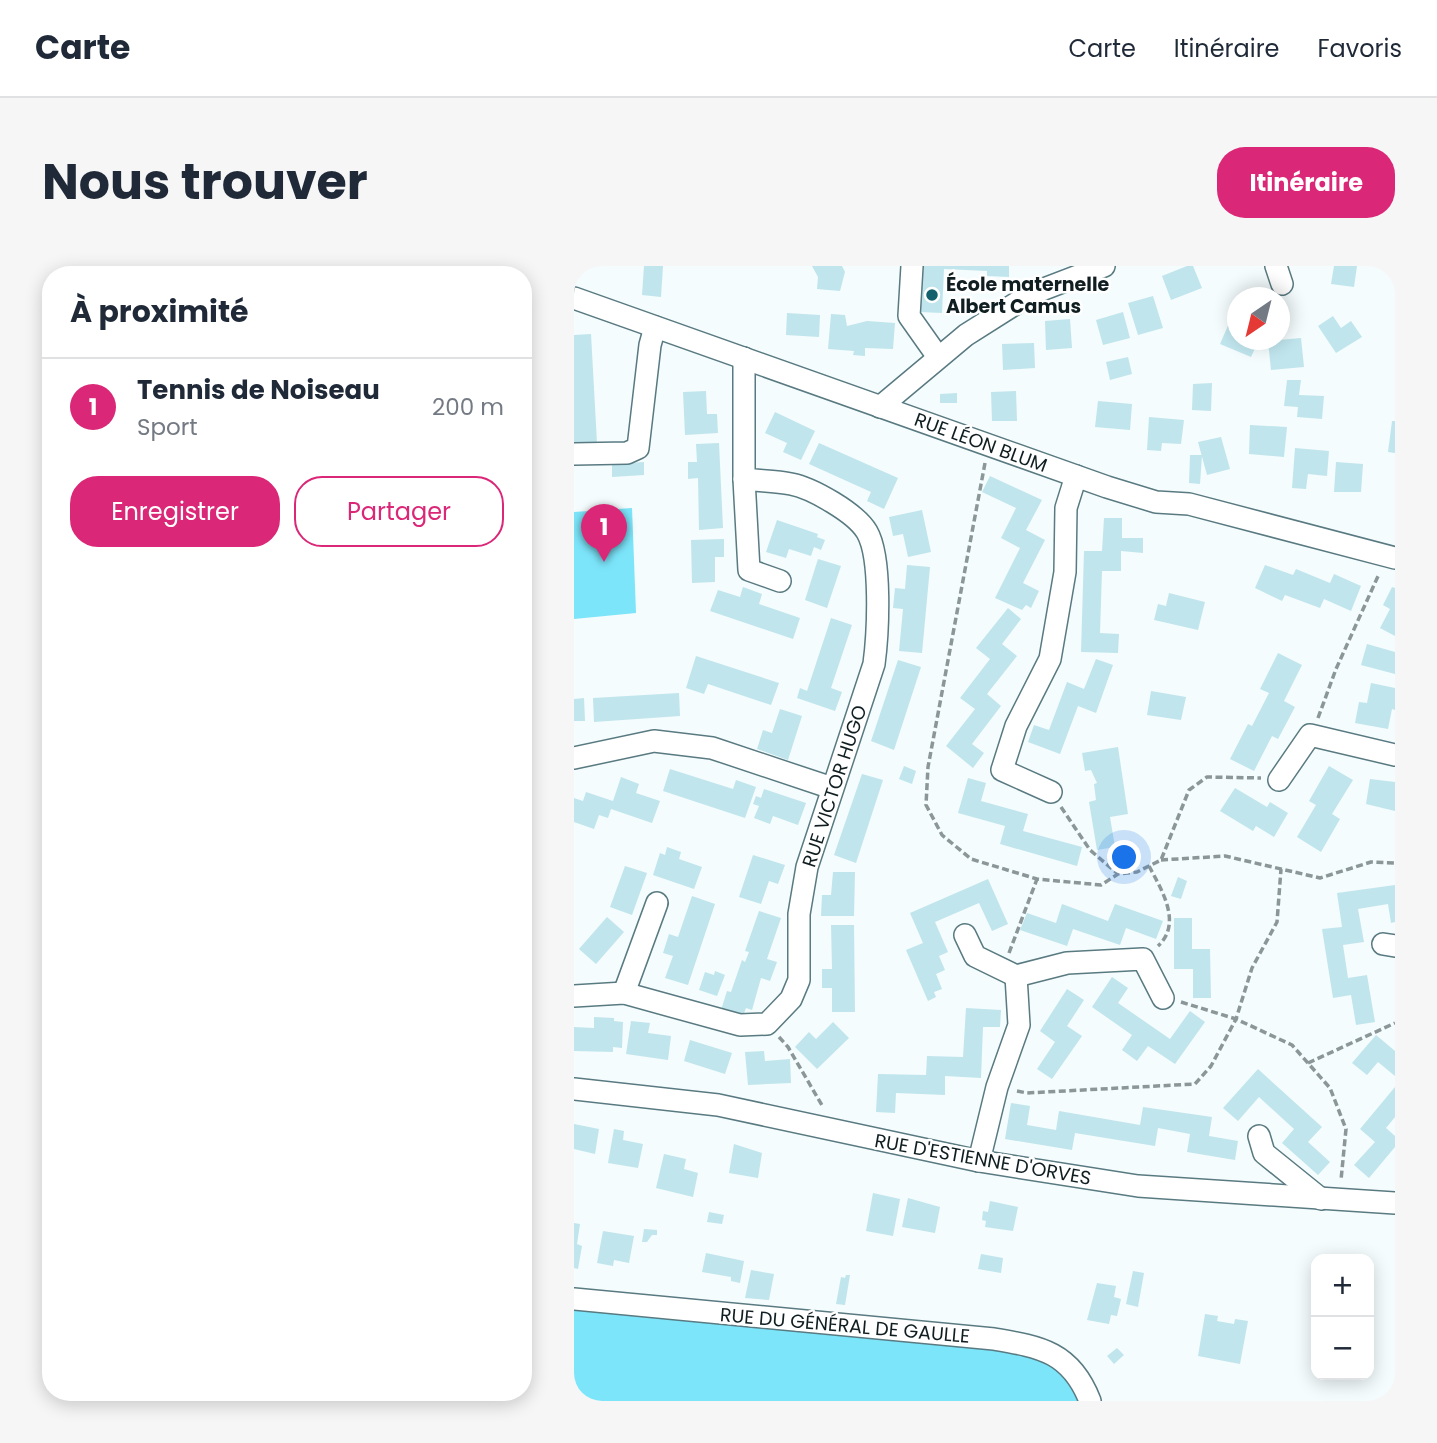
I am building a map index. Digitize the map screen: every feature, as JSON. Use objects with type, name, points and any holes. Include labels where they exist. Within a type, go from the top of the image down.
[{"type":"street","points":[[912,266],[909,316],[938,357]]},
{"type":"street","points":[[880,407],[966,335],[1031,294],[1104,266]]},
{"type":"street","name":"RUE LÉON BLUM","points":[[574,298],[1156,502],[1189,505],[1391,557]]},
{"type":"street","points":[[574,454],[627,453],[638,448],[650,345],[656,327]]},
{"type":"street","points":[[744,358],[744,479],[749,570],[780,581]]},
{"type":"street","points":[[1051,792],[1002,770],[1016,726],[1050,659],[1065,572],[1066,508],[1076,476]]},
{"type":"street","name":"RUE VICTOR HUGO","points":[[744,479],[794,484],[849,512],[867,532],[874,554],[878,635],[874,664],[807,867],[799,914],[799,981],[790,999],[767,1024]]},
{"type":"street","points":[[1279,780],[1310,735],[1395,755]]},
{"type":"street","points":[[574,758],[654,741],[689,745],[712,748],[832,788]]},
{"type":"street","points":[[624,993],[657,903]]},
{"type":"street","points":[[965,935],[975,956],[1009,973],[1067,963],[1143,959],[1163,998]]},
{"type":"street","points":[[979,1161],[997,1087],[1018,1025],[1009,973]]},
{"type":"street","points":[[574,996],[624,993],[740,1025],[767,1024]]},
{"type":"street","name":"RUE D'ESTIENNE D'ORVES","points":[[574,1088],[718,1105],[979,1161],[1138,1186],[1395,1203]]},
{"type":"street","points":[[1259,1136],[1264,1153],[1330,1199]]},
{"type":"street","name":"RUE DU GÉNÉRAL DE GAULLE","points":[[574,1298],[994,1339],[1034,1346],[1058,1356],[1076,1375],[1090,1401]]},
{"type":"path","points":[[989,444],[928,767],[926,804],[942,835],[971,859],[1037,879],[1101,885],[1118,874],[1137,872],[1161,860],[1224,856],[1320,878],[1371,862],[1395,863]]},
{"type":"path","points":[[1310,735],[1325,705],[1336,668],[1391,557]]},
{"type":"path","points":[[1161,860],[1189,790],[1208,777],[1279,780]]},
{"type":"path","points":[[1051,792],[1090,850],[1118,874]]},
{"type":"path","points":[[1143,959],[1164,941],[1171,907],[1149,866]]},
{"type":"path","points":[[997,1087],[1027,1093],[1195,1084],[1212,1066],[1236,1019],[1252,968],[1277,922],[1281,869]]},
{"type":"path","points":[[1009,973],[1037,879]]},
{"type":"path","points":[[1163,998],[1236,1019],[1292,1045],[1330,1088],[1346,1129],[1330,1199]]},
{"type":"path","points":[[1308,1063],[1395,1023]]},
{"type":"path","points":[[767,1024],[788,1047],[824,1109],[825,1127]]},
{"type":"shaded area","points":[[632,508],[636,613],[574,619],[574,512]]},
{"type":"shaded area","points":[[574,1299],[1043,1349],[1090,1401],[574,1401]]},
{"type":"building","points":[[644,266],[663,266],[661,297],[642,295]]},
{"type":"building","points":[[812,266],[842,266],[845,272],[840,291],[817,289],[818,277]]},
{"type":"building","name":"École maternelle Albert Camus","points":[[923,266],[1009,266],[1009,277],[987,276],[987,271],[944,269],[942,313],[920,312]]},
{"type":"building","points":[[1193,266],[1202,288],[1171,300],[1162,276]]},
{"type":"building","points":[[1334,266],[1357,266],[1354,287],[1331,284]]},
{"type":"building","points":[[1153,296],[1163,328],[1138,335],[1128,303]]},
{"type":"building","points":[[1123,312],[1130,338],[1103,345],[1096,320]]},
{"type":"building","points":[[787,313],[820,315],[819,337],[786,335]]},
{"type":"building","points":[[831,314],[845,315],[847,326],[867,321],[895,323],[893,349],[865,348],[865,356],[853,355],[854,351],[828,349]]},
{"type":"building","points":[[1333,316],[1341,328],[1351,321],[1362,337],[1336,353],[1318,326]]},
{"type":"building","points":[[1070,319],[1072,348],[1046,350],[1045,321]]},
{"type":"building","points":[[1227,328],[1227,347],[1220,344]]},
{"type":"building","points":[[591,334],[597,443],[574,444],[574,335]]},
{"type":"building","points":[[1301,338],[1304,367],[1271,370],[1269,350],[1290,350],[1290,339]]},
{"type":"building","points":[[1034,343],[1035,368],[1003,370],[1002,344]]},
{"type":"building","points":[[1234,350],[1254,350],[1251,357]]},
{"type":"building","points":[[1128,357],[1132,374],[1110,380],[1106,362]]},
{"type":"building","points":[[1287,380],[1301,380],[1299,395],[1324,396],[1322,419],[1297,417],[1298,407],[1284,406]]},
{"type":"building","points":[[1212,383],[1211,411],[1192,410],[1193,384]]},
{"type":"building","points":[[706,391],[707,414],[717,414],[718,433],[685,435],[683,392]]},
{"type":"building","points":[[1016,391],[1017,421],[992,421],[991,392]]},
{"type":"building","points":[[957,393],[957,403],[940,403],[940,394]]},
{"type":"building","points":[[1098,401],[1132,404],[1130,430],[1095,427]]},
{"type":"building","points":[[775,412],[815,431],[801,460],[783,452],[787,443],[765,433]]},
{"type":"building","points":[[1149,417],[1184,420],[1181,444],[1162,443],[1161,451],[1147,450]]},
{"type":"building","points":[[1392,421],[1395,421],[1395,453],[1388,452]]},
{"type":"building","points":[[1250,425],[1287,427],[1284,457],[1249,454]]},
{"type":"building","points":[[1221,437],[1230,469],[1207,475],[1198,442]]},
{"type":"building","points":[[719,443],[723,528],[699,530],[698,478],[688,479],[688,462],[697,462],[696,444]]},
{"type":"building","points":[[819,443],[898,478],[884,509],[867,501],[871,492],[809,464]]},
{"type":"building","points":[[1295,448],[1329,451],[1327,476],[1308,474],[1306,489],[1292,488]]},
{"type":"building","points":[[1190,455],[1202,455],[1200,484],[1189,483]]},
{"type":"building","points":[[644,462],[644,475],[612,477],[612,464]]},
{"type":"building","points":[[1336,462],[1363,464],[1361,492],[1334,492]]},
{"type":"building","points":[[990,476],[1042,500],[1026,530],[1045,540],[1023,583],[1039,591],[1031,608],[1026,605],[1022,610],[995,598],[1020,548],[1001,538],[1016,508],[982,492]]},
{"type":"building","points":[[922,510],[931,552],[908,557],[903,534],[893,536],[889,517]]},
{"type":"building","points":[[1104,518],[1122,518],[1122,538],[1143,538],[1143,553],[1121,551],[1121,571],[1102,571],[1100,633],[1119,634],[1118,653],[1081,652],[1084,551],[1102,551]]},
{"type":"building","points":[[777,520],[818,534],[817,537],[825,540],[821,550],[814,547],[811,556],[789,549],[786,558],[766,552]]},
{"type":"building","points":[[724,539],[724,557],[715,557],[715,582],[692,583],[691,540]]},
{"type":"building","points":[[818,559],[841,566],[827,608],[805,600]]},
{"type":"building","points":[[907,565],[930,567],[922,653],[899,651],[903,609],[893,608],[895,588],[905,589]]},
{"type":"building","points":[[1265,565],[1293,575],[1296,569],[1330,583],[1334,574],[1361,586],[1351,611],[1324,599],[1320,608],[1285,595],[1282,601],[1255,588]]},
{"type":"building","points":[[743,587],[762,594],[759,604],[800,618],[793,639],[710,611],[718,590],[740,597]]},
{"type":"building","points":[[1392,587],[1395,588],[1395,636],[1380,628],[1390,609],[1383,605]]},
{"type":"building","points":[[1169,593],[1205,602],[1198,630],[1154,620],[1158,604],[1166,606]]},
{"type":"building","points":[[1008,608],[1021,619],[1002,644],[1017,656],[987,694],[1001,706],[972,744],[984,753],[973,768],[946,746],[975,709],[960,698],[990,659],[976,648]]},
{"type":"building","points":[[831,618],[852,625],[831,688],[842,692],[835,711],[797,698],[800,688],[807,691]]},
{"type":"building","points":[[1367,644],[1395,652],[1395,674],[1361,665]]},
{"type":"building","points":[[1278,653],[1302,665],[1284,701],[1295,707],[1278,739],[1272,736],[1254,771],[1230,759],[1248,724],[1252,726],[1269,693],[1260,689]]},
{"type":"building","points":[[696,656],[779,683],[771,705],[708,684],[704,694],[686,688]]},
{"type":"building","points":[[1096,659],[1113,665],[1096,713],[1078,706],[1060,754],[1028,742],[1034,725],[1049,730],[1067,682],[1084,689]]},
{"type":"building","points":[[898,660],[921,667],[894,750],[871,741]]},
{"type":"building","points":[[1371,683],[1395,688],[1395,710],[1392,709],[1388,729],[1355,723],[1359,702],[1367,703]]},
{"type":"building","points":[[1151,691],[1186,697],[1181,720],[1147,715]]},
{"type":"building","points":[[679,693],[680,716],[594,722],[593,698]]},
{"type":"building","points":[[584,698],[585,721],[574,721],[574,699]]},
{"type":"building","points":[[780,709],[802,716],[788,760],[757,749],[763,730],[772,733]]},
{"type":"building","points":[[1118,747],[1128,814],[1110,817],[1115,847],[1097,850],[1089,802],[1096,800],[1094,784],[1097,783],[1091,770],[1085,771],[1082,753]]},
{"type":"building","points":[[904,766],[916,771],[912,784],[899,779]]},
{"type":"building","points":[[1329,766],[1353,780],[1332,814],[1340,819],[1321,852],[1297,837],[1316,805],[1309,801]]},
{"type":"building","points":[[670,769],[733,789],[736,780],[756,787],[745,818],[663,791]]},
{"type":"building","points":[[862,774],[883,780],[856,863],[834,855]]},
{"type":"building","points":[[621,777],[639,784],[636,793],[660,801],[652,823],[611,809],[608,818],[599,815],[594,829],[574,822],[574,798],[583,801],[586,792],[613,801]]},
{"type":"building","points":[[968,778],[986,783],[981,801],[1028,814],[1023,831],[1082,847],[1077,866],[1000,844],[1005,826],[958,813]]},
{"type":"building","points":[[1370,779],[1395,782],[1395,811],[1366,804]]},
{"type":"building","points":[[1235,788],[1267,807],[1270,802],[1288,813],[1274,837],[1256,826],[1253,831],[1220,811]]},
{"type":"building","points":[[764,789],[806,803],[798,825],[773,816],[770,824],[754,818],[759,806],[753,804],[756,796],[761,798]]},
{"type":"building","points":[[667,847],[681,852],[679,859],[702,867],[694,889],[653,875],[660,853],[665,855]]},
{"type":"building","points":[[753,855],[785,865],[778,884],[769,881],[761,904],[739,897]]},
{"type":"building","points":[[625,866],[647,873],[632,915],[610,907]]},
{"type":"building","points":[[833,872],[855,872],[854,916],[821,916],[822,895],[831,895]]},
{"type":"building","points":[[1178,877],[1187,881],[1181,899],[1171,896]]},
{"type":"building","points":[[988,879],[1008,924],[992,931],[979,903],[935,922],[948,952],[939,956],[945,970],[936,974],[942,989],[934,992],[936,997],[928,1001],[906,950],[923,943],[910,913]]},
{"type":"building","points":[[1395,885],[1395,922],[1391,923],[1388,904],[1358,909],[1364,942],[1343,945],[1348,978],[1367,975],[1375,1022],[1356,1025],[1351,995],[1333,998],[1322,929],[1342,927],[1337,893]]},
{"type":"building","points":[[692,896],[715,904],[688,985],[665,978],[673,956],[663,953],[669,934],[678,937]]},
{"type":"building","points":[[1062,904],[1108,921],[1115,904],[1163,921],[1156,939],[1126,928],[1120,945],[1073,929],[1067,946],[1020,930],[1027,913],[1056,923]]},
{"type":"building","points":[[759,911],[781,918],[767,959],[777,962],[770,981],[761,978],[752,1010],[746,1008],[743,1016],[721,1010],[727,991],[731,992],[742,960],[745,962],[749,952],[745,951]]},
{"type":"building","points":[[607,917],[624,932],[596,964],[579,949]]},
{"type":"building","points":[[1174,918],[1192,918],[1192,949],[1210,949],[1211,998],[1193,998],[1193,969],[1174,969]]},
{"type":"building","points":[[831,925],[854,925],[855,1012],[832,1012],[832,988],[822,988],[822,969],[832,969]]},
{"type":"building","points":[[715,971],[725,975],[717,996],[699,990],[705,972],[714,975]]},
{"type":"building","points":[[1112,977],[1128,988],[1118,1003],[1170,1039],[1190,1011],[1205,1022],[1175,1064],[1148,1046],[1137,1061],[1122,1050],[1132,1035],[1092,1007]]},
{"type":"building","points":[[1067,989],[1084,1000],[1067,1026],[1082,1036],[1052,1079],[1037,1069],[1055,1042],[1040,1031]]},
{"type":"building","points":[[966,1008],[1001,1010],[1000,1027],[983,1027],[981,1078],[945,1076],[945,1095],[896,1093],[895,1113],[876,1112],[878,1074],[926,1075],[927,1056],[963,1057]]},
{"type":"building","points":[[594,1017],[614,1018],[614,1021],[623,1022],[622,1048],[613,1047],[613,1052],[574,1051],[574,1027],[594,1028]]},
{"type":"building","points":[[631,1021],[650,1023],[648,1033],[671,1036],[668,1060],[626,1054]]},
{"type":"building","points":[[833,1022],[849,1038],[817,1069],[795,1047],[809,1032],[816,1039]]},
{"type":"building","points":[[1376,1035],[1395,1051],[1395,1076],[1378,1062],[1367,1075],[1352,1063]]},
{"type":"building","points":[[690,1040],[732,1053],[725,1074],[684,1061]]},
{"type":"building","points":[[764,1051],[765,1061],[790,1059],[791,1083],[748,1085],[745,1052]]},
{"type":"building","points":[[1258,1069],[1322,1127],[1308,1142],[1330,1162],[1318,1175],[1282,1143],[1294,1129],[1259,1097],[1238,1121],[1223,1108]]},
{"type":"building","points":[[1395,1087],[1395,1117],[1386,1128],[1395,1136],[1395,1147],[1369,1178],[1354,1165],[1375,1142],[1360,1129]]},
{"type":"building","points":[[1011,1103],[1030,1106],[1027,1125],[1056,1130],[1059,1111],[1140,1125],[1143,1107],[1212,1117],[1209,1136],[1238,1141],[1235,1160],[1187,1152],[1190,1134],[1158,1128],[1155,1146],[1075,1133],[1072,1150],[1005,1139]]},
{"type":"building","points":[[574,1124],[599,1129],[595,1154],[574,1149]]},
{"type":"building","points":[[614,1129],[624,1131],[623,1140],[643,1144],[638,1168],[608,1163]]},
{"type":"building","points":[[734,1144],[762,1153],[758,1178],[729,1173]]},
{"type":"building","points":[[664,1154],[686,1159],[684,1169],[698,1173],[693,1197],[656,1188]]},
{"type":"building","points":[[873,1193],[900,1199],[893,1236],[866,1231]]},
{"type":"building","points":[[908,1198],[940,1207],[935,1233],[902,1227]]},
{"type":"building","points":[[990,1201],[1018,1207],[1013,1231],[985,1227],[986,1221],[982,1220],[983,1211],[988,1212]]},
{"type":"building","points":[[709,1212],[724,1215],[722,1224],[707,1222]]},
{"type":"building","points":[[574,1223],[580,1224],[577,1244],[582,1246],[578,1269],[574,1268]]},
{"type":"building","points":[[644,1229],[657,1230],[657,1235],[652,1235],[647,1242],[642,1242]]},
{"type":"building","points":[[603,1231],[634,1236],[629,1263],[614,1260],[613,1266],[597,1263]]},
{"type":"building","points":[[706,1253],[744,1261],[740,1283],[731,1281],[731,1277],[702,1272]]},
{"type":"building","points":[[981,1254],[1003,1258],[1001,1273],[978,1269]]},
{"type":"building","points":[[751,1270],[774,1274],[769,1300],[745,1298]]},
{"type":"building","points":[[1133,1271],[1144,1273],[1138,1307],[1126,1304]]},
{"type":"building","points":[[850,1275],[845,1305],[836,1304],[841,1277],[845,1278]]},
{"type":"building","points":[[1097,1283],[1116,1286],[1114,1297],[1121,1299],[1117,1316],[1111,1315],[1109,1324],[1087,1320]]},
{"type":"building","points":[[1205,1314],[1218,1316],[1217,1321],[1234,1324],[1235,1319],[1248,1321],[1240,1364],[1198,1356]]},
{"type":"building","points":[[1117,1348],[1124,1355],[1114,1364],[1107,1356]]},
{"type":"place","name":"École maternelle Albert Camus","points":[[932,295]]},
{"type":"place","name":"Tennis de Noiseau","points":[[604,562]]}]
